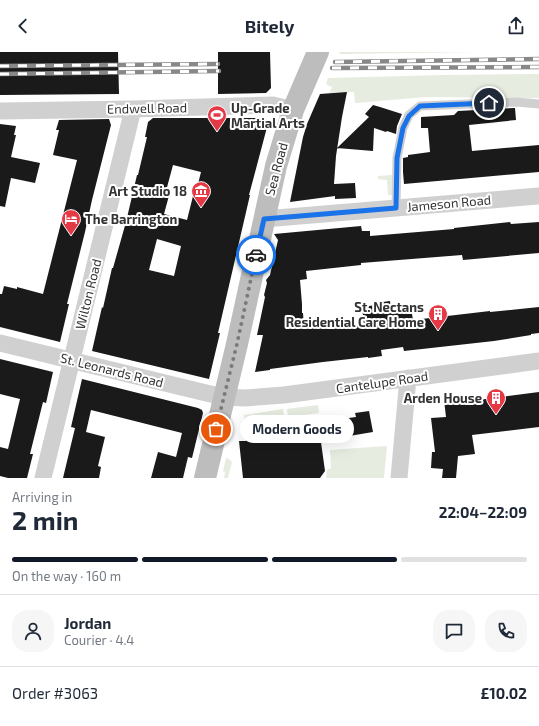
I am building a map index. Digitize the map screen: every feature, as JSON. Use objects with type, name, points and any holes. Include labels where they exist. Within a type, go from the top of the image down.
[{"type":"main road","name":"Sea Road","points":[[205,478],[276,166],[293,110],[318,52]]},
{"type":"street","name":"Endwell Road","points":[[0,110],[133,110],[273,105],[293,110]]},
{"type":"street","name":"Wilton Road","points":[[43,478],[133,110]]},
{"type":"street","name":"Jameson Road","points":[[264,219],[539,196]]},
{"type":"street","name":"St. Leonards Road","points":[[0,343],[224,397]]},
{"type":"street","name":"Cantelupe Road","points":[[224,397],[245,398],[284,395],[539,361]]},
{"type":"street","points":[[399,478],[408,378]]},
{"type":"lane","points":[[396,208],[397,158],[403,128],[409,116],[420,106],[517,102],[539,104]]},
{"type":"shaded area","points":[[340,52],[480,52],[339,54]]},
{"type":"shaded area","points":[[539,74],[539,98],[425,97],[355,103],[354,92],[329,93],[332,87],[326,84],[328,78]]},
{"type":"shaded area","points":[[392,175],[392,195],[388,195],[387,180],[378,179],[378,176]]},
{"type":"shaded area","points":[[318,405],[319,413],[288,417],[287,409]]},
{"type":"shaded area","points":[[283,409],[284,416],[280,422],[244,427],[244,415]]},
{"type":"shaded area","points":[[387,446],[384,478],[326,478],[327,470],[331,468],[330,450]]},
{"type":"shaded area","points":[[226,458],[232,462],[228,478],[224,478],[225,472],[223,471]]},
{"type":"building","points":[[0,52],[118,52],[119,94],[0,95]]},
{"type":"building","points":[[218,52],[270,52],[271,88],[266,93],[218,94]]},
{"type":"building","points":[[347,92],[336,156],[334,184],[355,183],[356,198],[335,199],[335,196],[290,202],[303,137],[320,94]]},
{"type":"building","points":[[373,105],[402,114],[397,126],[396,134],[374,128],[373,151],[337,148],[369,117],[365,114]]},
{"type":"building","points":[[515,108],[516,120],[469,125],[472,151],[539,145],[539,172],[404,184],[403,158],[408,157],[408,155],[430,152],[428,128],[421,128],[421,117],[454,115],[458,111]]},
{"type":"building","points":[[153,118],[260,118],[268,120],[249,195],[209,379],[92,351],[112,268],[138,175],[147,137],[145,137],[148,122]],"holes":[[[173,165],[201,172],[187,220],[164,214],[170,192],[166,191]],[[157,239],[181,246],[174,276],[149,270]]]},
{"type":"building","points":[[109,119],[111,125],[67,304],[69,304],[60,342],[0,327],[0,294],[2,294],[4,286],[17,289],[17,287],[43,294],[77,160],[53,155],[59,130],[56,130],[59,120]]},
{"type":"building","points":[[0,124],[16,126],[14,135],[16,135],[11,157],[40,163],[35,183],[11,178],[5,207],[0,206]]},
{"type":"building","points":[[510,222],[511,224],[539,222],[539,253],[463,260],[462,255],[361,263],[361,265],[306,271],[307,279],[300,280],[304,327],[327,324],[327,329],[364,325],[362,307],[390,301],[391,310],[411,308],[413,320],[539,307],[539,333],[494,341],[404,351],[403,347],[381,350],[382,356],[323,362],[255,372],[263,335],[257,335],[265,297],[266,280],[270,275],[278,240],[274,234],[361,226],[362,231],[370,231],[370,236],[454,229]]},
{"type":"building","points":[[0,359],[53,372],[46,403],[43,402],[30,454],[33,454],[27,478],[8,478],[0,476],[0,447],[8,449],[20,399],[0,394]]},
{"type":"building","points":[[82,379],[202,410],[203,413],[192,458],[188,457],[183,478],[151,478],[158,452],[176,457],[182,433],[91,410],[86,432],[105,437],[98,466],[101,467],[99,478],[63,478],[75,428],[71,427]]},
{"type":"building","points":[[539,392],[539,427],[472,435],[475,454],[458,456],[456,478],[442,478],[443,469],[431,468],[432,452],[435,452],[431,418],[446,417],[444,400],[463,397],[463,402]]},
{"type":"building","points":[[369,411],[373,432],[343,437],[343,432],[320,435],[325,471],[320,478],[243,478],[239,441],[246,441],[245,432],[249,430],[287,424],[286,420],[292,420],[292,418],[308,416],[308,418],[311,417],[312,423],[356,417],[355,413]]},
{"type":"railway","points":[[335,62],[539,59]]},
{"type":"railway","points":[[0,66],[218,64]]},
{"type":"railway","points":[[332,68],[539,67]]},
{"type":"railway","points":[[0,74],[219,71]]},
{"type":"way so far","points":[[216,429],[237,344],[256,255]]},
{"type":"place","name":"Up-Grade Martial Arts","points":[[217,132]]},
{"type":"place","name":"Art Studio 18","points":[[201,208]]},
{"type":"place","name":"The Barrington","points":[[71,236]]},
{"type":"place","name":"St. Nectans Residential Care Home","points":[[438,331]]},
{"type":"place","name":"Arden House","points":[[496,415]]},
{"type":"place","name":"Modern Goods","points":[[216,429]]},
{"type":"route","points":[[256,255],[264,219],[396,208],[397,158],[403,128],[409,116],[420,106],[489,103]]}]
